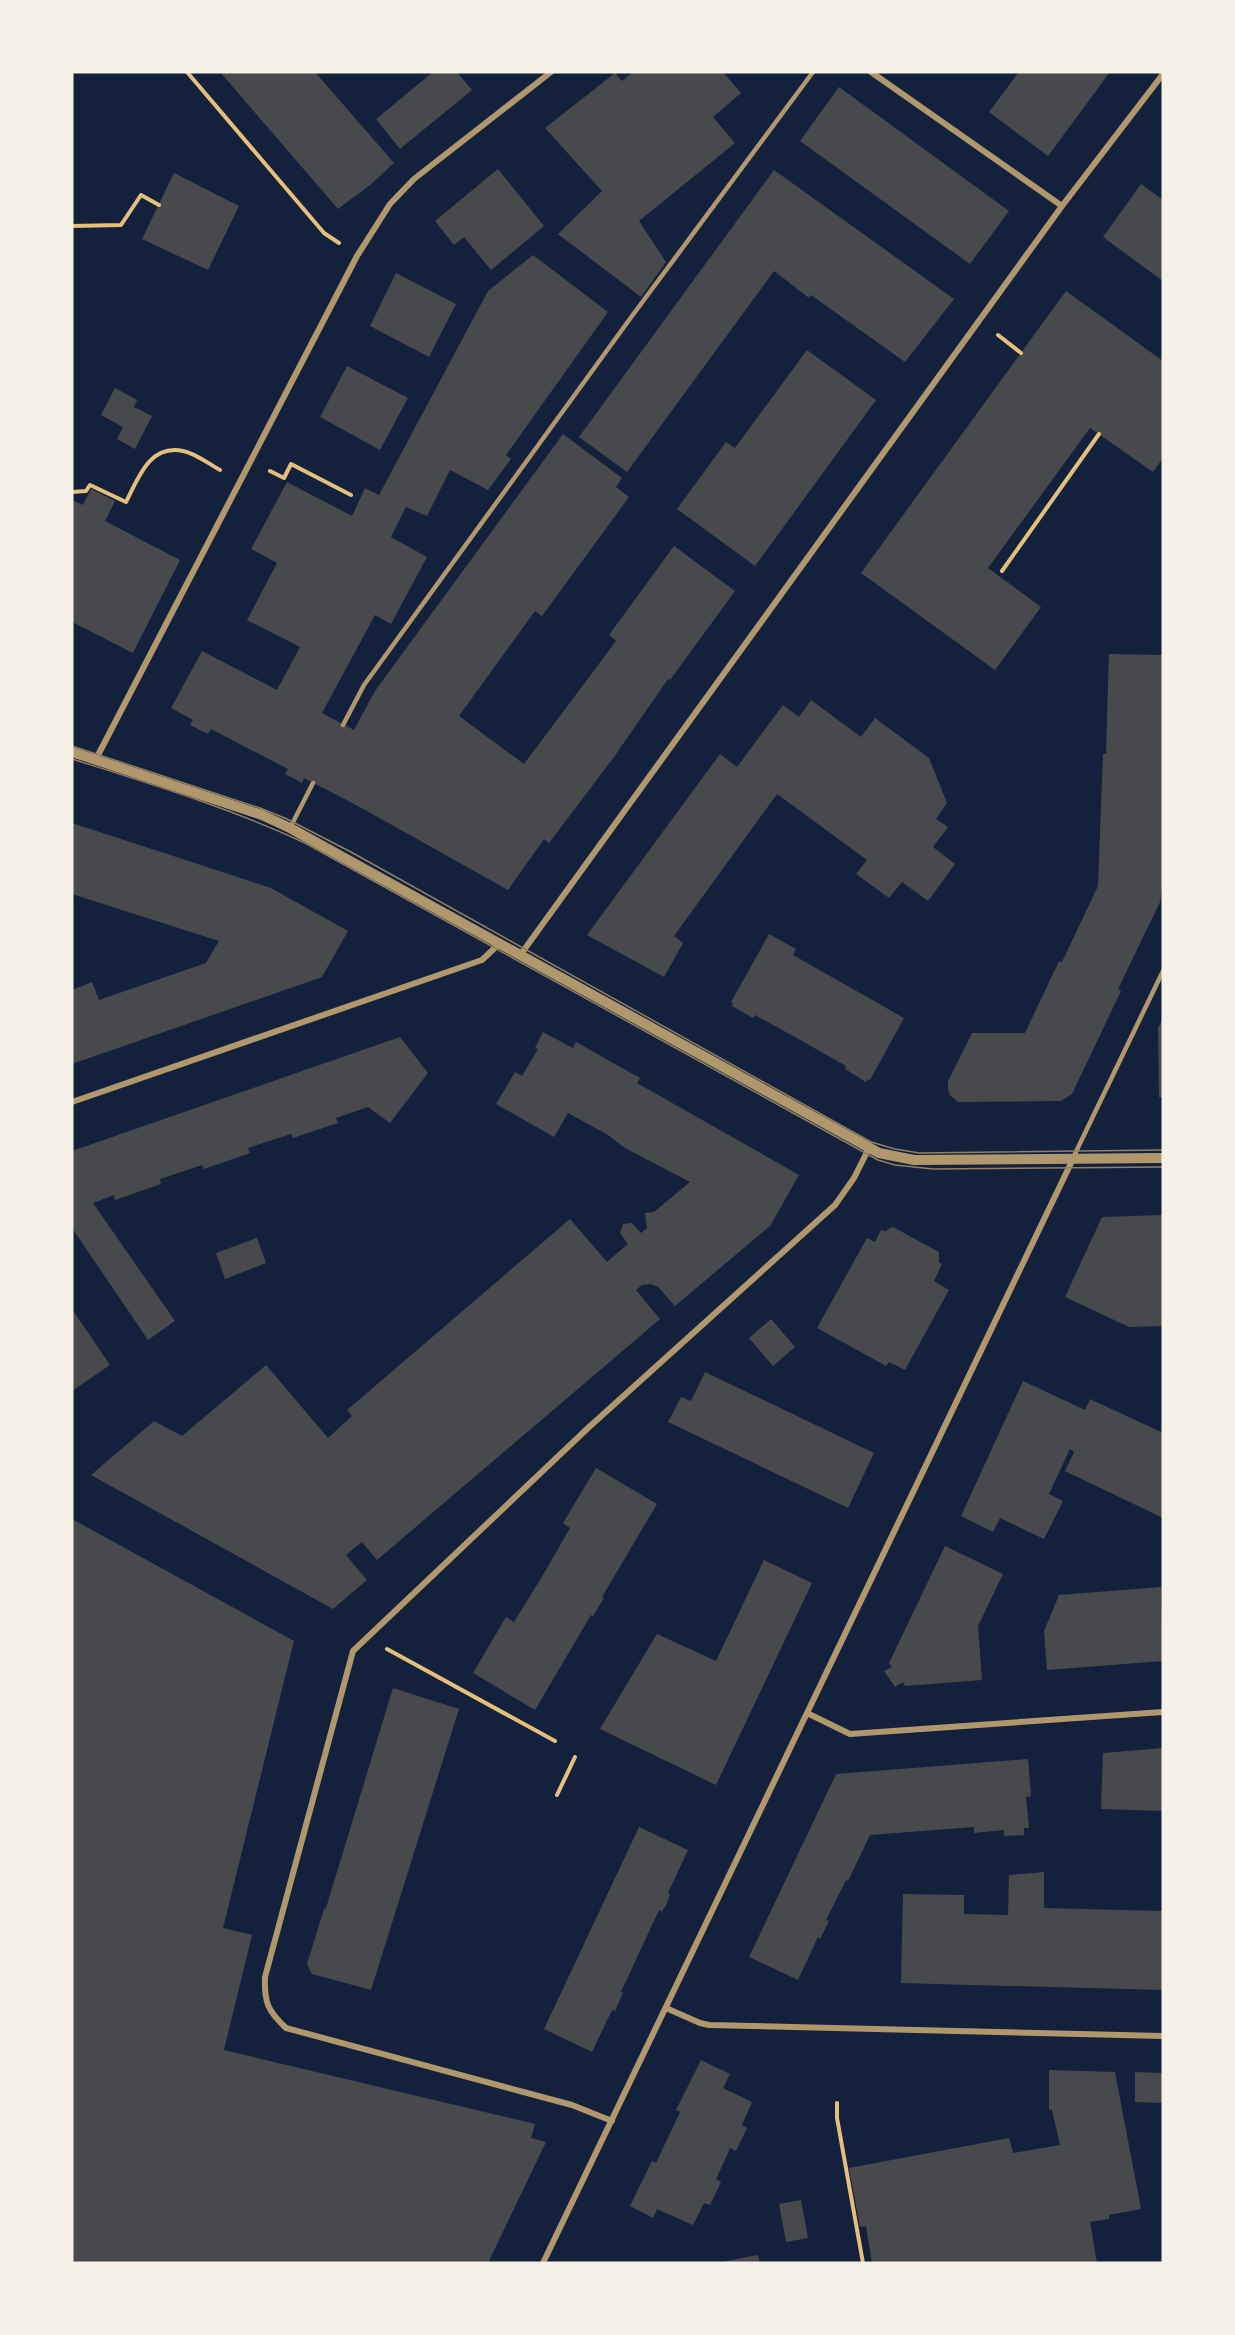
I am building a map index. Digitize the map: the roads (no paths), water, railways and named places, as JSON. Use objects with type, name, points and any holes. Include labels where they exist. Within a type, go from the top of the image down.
[{"type":"street","points":[[96,759],[357,256],[390,204],[414,179],[551,72]]},
{"type":"street","points":[[871,72],[1062,206]]},
{"type":"street","points":[[521,954],[1062,206],[1163,74]]},
{"type":"street","points":[[72,752],[262,815],[290,828],[500,942],[869,1148],[914,1161],[1072,1161],[1163,1158]]},
{"type":"street","points":[[72,1102],[482,960],[500,942]]},
{"type":"street","points":[[612,2121],[572,2105],[286,2028],[273,2016],[264,1999],[265,1977],[353,1651],[588,1428],[835,1205],[854,1178],[869,1148]]},
{"type":"street","points":[[543,2263],[1072,1161]]},
{"type":"street","points":[[807,1713],[850,1734],[1163,1713]]},
{"type":"street","points":[[666,2008],[709,2025],[1163,2036]]},
{"type":"lane","points":[[343,725],[364,685],[632,316],[813,72]]},
{"type":"lane","points":[[290,828],[313,783]]},
{"type":"lane","points":[[1072,1161],[1163,971]]},
{"type":"tram line","points":[[72,746],[287,819],[351,852],[871,1142],[919,1153],[1163,1150]]},
{"type":"tram line","points":[[72,759],[161,787],[277,830],[305,843],[878,1160],[895,1165],[933,1169],[1163,1167]]}]
